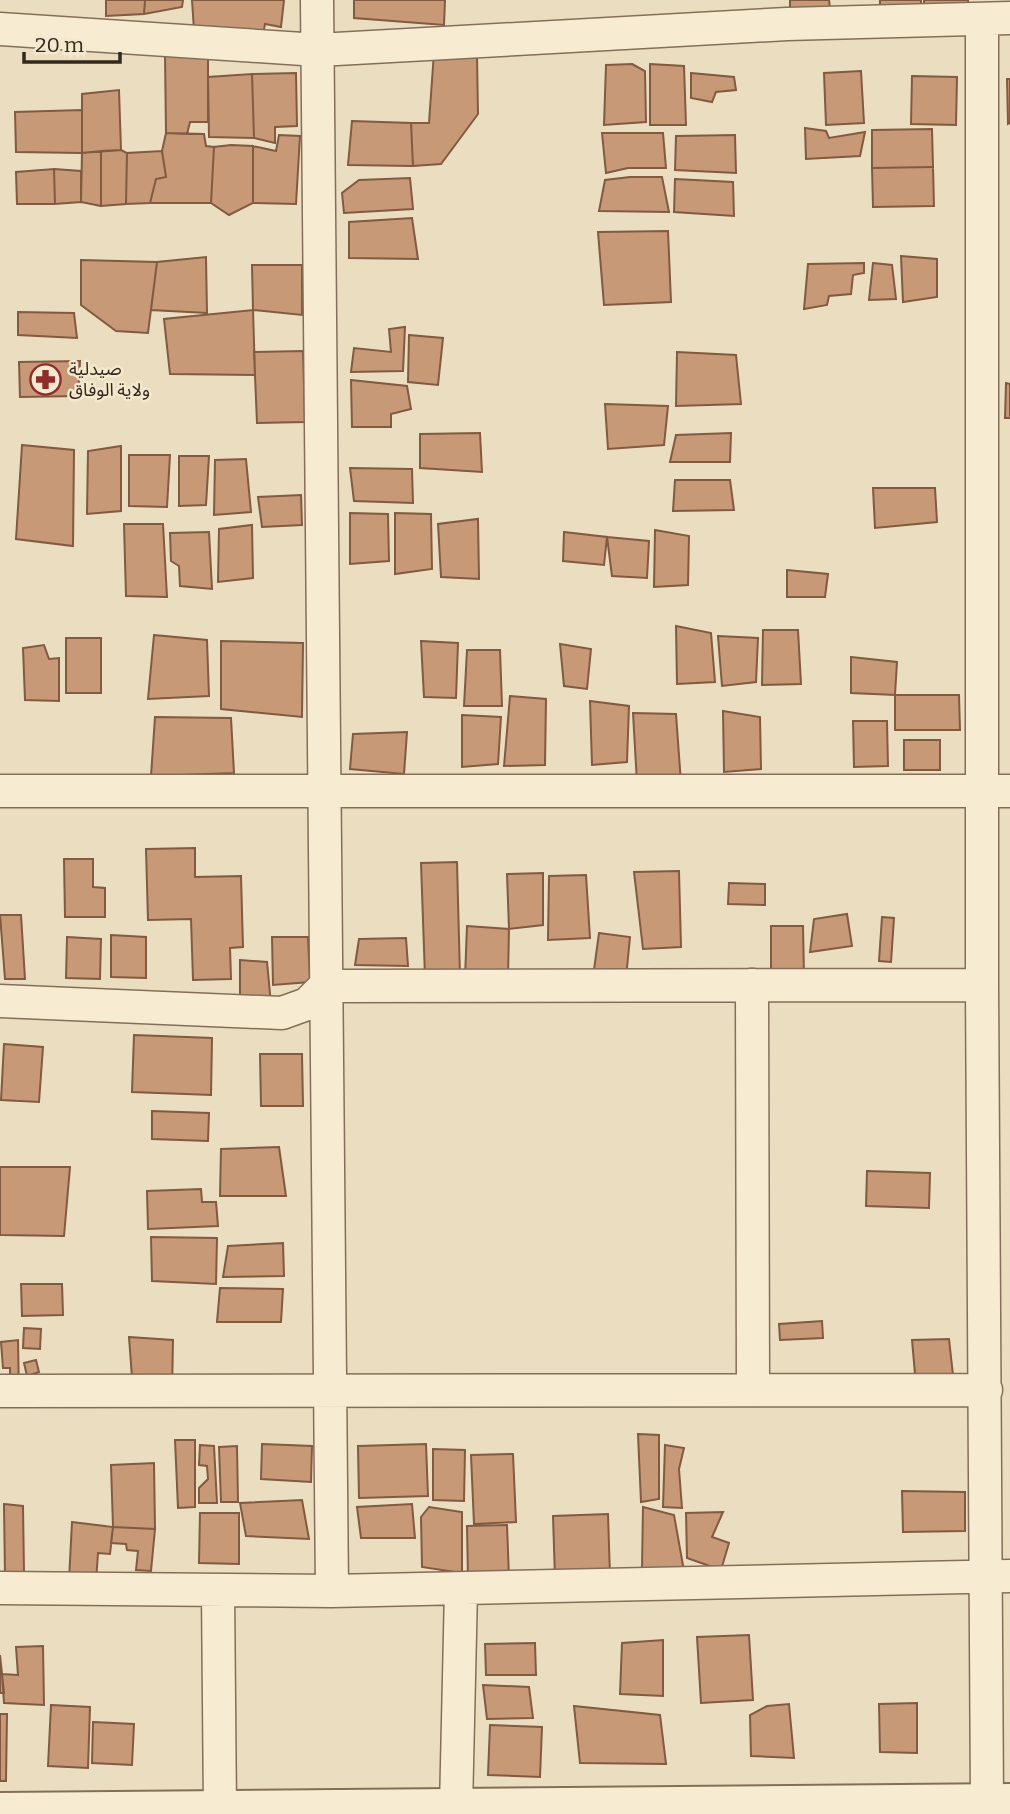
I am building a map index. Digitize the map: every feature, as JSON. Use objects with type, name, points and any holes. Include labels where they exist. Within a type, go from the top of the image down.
[{"type":"street","points":[[317,0],[332,1591]]},
{"type":"street","points":[[0,29],[318,50],[787,24],[996,18],[996,791],[982,985],[986,1390],[999,1576],[999,1803],[0,1812]]},
{"type":"street","points":[[0,791],[996,791]]},
{"type":"street","points":[[751,985],[753,1390]]},
{"type":"street","points":[[0,1001],[282,1013],[307,1003],[326,986],[982,985]]},
{"type":"street","points":[[0,1391],[986,1390]]},
{"type":"street","points":[[0,1588],[218,1592],[461,1590],[999,1576]]},
{"type":"street","points":[[456,1808],[461,1590]]},
{"type":"street","points":[[218,1592],[220,1810]]},
{"type":"building","points":[[106,0],[145,0],[144,14],[106,16]]},
{"type":"building","points":[[145,0],[183,0],[182,7],[144,14]]},
{"type":"building","points":[[192,0],[284,0],[281,27],[265,24],[263,35],[194,30]]},
{"type":"building","points":[[354,0],[445,0],[444,25],[354,18]]},
{"type":"building","points":[[790,0],[829,0],[830,8],[790,9]]},
{"type":"building","points":[[880,0],[921,0],[921,14],[880,14]]},
{"type":"building","points":[[924,0],[968,0],[968,12],[924,12]]},
{"type":"building","points":[[434,52],[477,55],[478,114],[441,164],[413,166],[411,123],[429,123]]},
{"type":"building","points":[[165,55],[208,58],[208,122],[190,122],[187,134],[166,133]]},
{"type":"building","points":[[632,64],[645,71],[646,122],[604,125],[606,65]]},
{"type":"building","points":[[650,64],[684,66],[686,125],[650,125]]},
{"type":"building","points":[[861,71],[864,123],[826,125],[824,73]]},
{"type":"building","points":[[296,73],[297,126],[275,127],[275,143],[254,138],[252,74]]},
{"type":"building","points":[[691,73],[734,77],[736,90],[716,92],[712,102],[691,98]]},
{"type":"building","points":[[252,74],[254,138],[209,137],[208,77]]},
{"type":"building","points":[[912,76],[957,77],[956,125],[911,124]]},
{"type":"building","points":[[1007,79],[1010,79],[1008,124]]},
{"type":"building","points":[[119,90],[121,150],[82,153],[82,94]]},
{"type":"building","points":[[82,110],[82,153],[16,152],[15,112]]},
{"type":"building","points":[[352,121],[411,123],[413,166],[348,165]]},
{"type":"building","points":[[805,128],[826,131],[829,138],[865,132],[860,156],[806,159]]},
{"type":"building","points":[[932,129],[933,167],[872,168],[872,130]]},
{"type":"building","points":[[166,133],[204,134],[206,146],[214,147],[211,203],[150,203],[156,179],[166,177],[162,151]]},
{"type":"building","points":[[602,133],[663,133],[666,168],[628,168],[606,173]]},
{"type":"building","points":[[279,135],[300,136],[296,204],[253,203],[253,146],[276,151]]},
{"type":"building","points":[[735,135],[736,173],[675,170],[676,136]]},
{"type":"building","points":[[253,146],[253,203],[229,215],[211,203],[214,147]]},
{"type":"building","points":[[121,150],[127,153],[126,204],[101,206],[101,151]]},
{"type":"building","points":[[101,151],[101,206],[81,202],[82,153]]},
{"type":"building","points":[[162,151],[166,177],[156,179],[150,203],[126,204],[127,153]]},
{"type":"building","points":[[933,167],[934,206],[873,207],[872,168]]},
{"type":"building","points":[[54,169],[81,171],[81,202],[55,204]]},
{"type":"building","points":[[54,169],[55,204],[17,204],[16,172]]},
{"type":"building","points":[[662,177],[669,212],[599,211],[605,180]]},
{"type":"building","points":[[410,178],[413,209],[344,213],[342,193],[359,180]]},
{"type":"building","points":[[675,179],[733,182],[734,216],[674,212]]},
{"type":"building","points":[[412,218],[418,259],[349,258],[349,222]]},
{"type":"building","points":[[668,231],[671,302],[604,305],[598,232]]},
{"type":"building","points":[[901,256],[937,259],[937,297],[903,302]]},
{"type":"building","points":[[206,257],[207,313],[151,310],[157,262]]},
{"type":"building","points":[[81,260],[157,262],[148,333],[116,331],[81,305]]},
{"type":"building","points":[[864,263],[864,273],[853,275],[851,294],[829,296],[827,305],[804,309],[808,264]]},
{"type":"building","points":[[873,263],[892,265],[896,299],[869,300]]},
{"type":"building","points":[[252,265],[302,265],[302,315],[253,310]]},
{"type":"building","points":[[253,310],[255,375],[170,374],[164,319]]},
{"type":"building","points":[[18,312],[74,313],[77,338],[18,335]]},
{"type":"building","points":[[405,327],[403,371],[351,372],[354,348],[391,352],[389,329]]},
{"type":"building","points":[[409,335],[443,338],[438,385],[408,382]]},
{"type":"building","points":[[303,351],[305,422],[257,423],[254,352]]},
{"type":"building","points":[[677,352],[736,355],[741,404],[676,406]]},
{"type":"building","points":[[80,361],[78,396],[20,397],[19,362]]},
{"type":"building","points":[[351,380],[407,386],[411,409],[391,414],[391,427],[352,427]]},
{"type":"building","points":[[1006,383],[1010,384],[1010,418],[1005,418]]},
{"type":"building","points":[[605,404],[668,406],[664,445],[608,449]]},
{"type":"building","points":[[480,433],[482,472],[420,468],[420,434]]},
{"type":"building","points":[[731,433],[730,462],[670,462],[676,435]]},
{"type":"building","points":[[22,445],[74,450],[73,546],[16,539]]},
{"type":"building","points":[[121,446],[121,511],[87,514],[88,451]]},
{"type":"building","points":[[129,455],[170,455],[167,507],[129,506]]},
{"type":"building","points":[[179,456],[209,456],[206,505],[179,506]]},
{"type":"building","points":[[246,459],[251,512],[214,515],[215,460]]},
{"type":"building","points":[[350,468],[412,469],[413,503],[354,501]]},
{"type":"building","points":[[675,480],[730,480],[734,510],[673,511]]},
{"type":"building","points":[[873,488],[935,488],[937,522],[875,528]]},
{"type":"building","points":[[301,495],[302,525],[262,527],[258,497]]},
{"type":"building","points":[[350,513],[388,514],[389,561],[350,564]]},
{"type":"building","points":[[395,513],[431,514],[432,569],[395,574]]},
{"type":"building","points":[[478,519],[479,579],[441,577],[438,524]]},
{"type":"building","points":[[124,524],[163,524],[167,597],[126,596]]},
{"type":"building","points":[[252,525],[253,578],[218,582],[219,529]]},
{"type":"building","points":[[655,530],[689,536],[688,585],[654,587]]},
{"type":"building","points":[[209,532],[212,589],[180,586],[179,566],[171,561],[170,533]]},
{"type":"building","points":[[564,532],[607,537],[604,565],[563,561]]},
{"type":"building","points":[[607,537],[649,541],[647,578],[612,576]]},
{"type":"building","points":[[787,570],[828,574],[825,597],[787,597]]},
{"type":"building","points":[[676,626],[711,633],[715,682],[677,684]]},
{"type":"building","points":[[763,630],[798,630],[801,684],[762,685]]},
{"type":"building","points":[[154,635],[207,640],[209,696],[148,699]]},
{"type":"building","points":[[718,636],[758,638],[756,682],[722,686]]},
{"type":"building","points":[[66,638],[101,638],[101,693],[66,693]]},
{"type":"building","points":[[221,641],[303,643],[302,717],[221,709]]},
{"type":"building","points":[[421,641],[458,643],[456,698],[424,697]]},
{"type":"building","points":[[560,644],[591,649],[587,689],[564,686]]},
{"type":"building","points":[[44,645],[49,659],[59,658],[59,701],[25,700],[23,648]]},
{"type":"building","points":[[467,650],[500,650],[502,706],[464,706]]},
{"type":"building","points":[[851,657],[897,662],[895,695],[851,693]]},
{"type":"building","points":[[895,695],[959,695],[960,730],[895,730]]},
{"type":"building","points":[[510,696],[546,699],[545,765],[504,766]]},
{"type":"building","points":[[590,701],[629,706],[627,762],[592,765]]},
{"type":"building","points":[[723,711],[760,717],[761,769],[724,772]]},
{"type":"building","points":[[633,713],[676,714],[681,783],[637,783]]},
{"type":"building","points":[[462,715],[501,717],[498,764],[462,767]]},
{"type":"building","points":[[155,717],[231,718],[234,773],[151,776]]},
{"type":"building","points":[[853,721],[887,721],[888,766],[854,767]]},
{"type":"building","points":[[407,732],[404,774],[350,769],[353,734]]},
{"type":"building","points":[[904,740],[940,740],[940,770],[904,770]]},
{"type":"building","points":[[195,848],[195,877],[241,876],[243,947],[230,948],[231,979],[193,980],[191,919],[148,920],[146,849]]},
{"type":"building","points":[[64,859],[93,859],[93,887],[105,888],[105,917],[65,917]]},
{"type":"building","points":[[457,862],[460,976],[425,977],[421,863]]},
{"type":"building","points":[[679,871],[681,947],[643,949],[634,872]]},
{"type":"building","points":[[543,873],[543,925],[509,929],[507,874]]},
{"type":"building","points":[[586,875],[590,938],[548,940],[549,876]]},
{"type":"building","points":[[729,883],[765,884],[765,905],[728,904]]},
{"type":"building","points":[[847,914],[852,946],[810,952],[814,919]]},
{"type":"building","points":[[0,915],[21,915],[25,979],[5,979]]},
{"type":"building","points":[[882,917],[894,918],[891,962],[879,961]]},
{"type":"building","points":[[467,926],[509,929],[508,978],[465,978]]},
{"type":"building","points":[[771,926],[803,926],[804,975],[771,975]]},
{"type":"building","points":[[599,933],[630,937],[626,978],[593,977]]},
{"type":"building","points":[[111,935],[146,937],[146,978],[111,977]]},
{"type":"building","points":[[67,937],[101,939],[100,979],[66,978]]},
{"type":"building","points":[[272,937],[308,937],[310,982],[273,985]]},
{"type":"building","points":[[406,938],[408,966],[355,965],[359,939]]},
{"type":"building","points":[[240,960],[267,962],[271,1004],[240,1005]]},
{"type":"building","points":[[134,1035],[212,1038],[211,1095],[132,1092]]},
{"type":"building","points":[[4,1044],[43,1047],[39,1102],[1,1100]]},
{"type":"building","points":[[260,1054],[302,1054],[303,1106],[261,1106]]},
{"type":"building","points":[[152,1111],[209,1113],[208,1141],[152,1139]]},
{"type":"building","points":[[279,1147],[286,1196],[220,1196],[221,1149]]},
{"type":"building","points":[[0,1167],[70,1167],[64,1236],[0,1235]]},
{"type":"building","points":[[867,1171],[930,1173],[929,1208],[866,1206]]},
{"type":"building","points":[[201,1189],[202,1202],[216,1202],[218,1226],[148,1229],[147,1191]]},
{"type":"building","points":[[151,1237],[217,1238],[216,1284],[152,1281]]},
{"type":"building","points":[[283,1243],[284,1276],[223,1277],[228,1246]]},
{"type":"building","points":[[21,1284],[62,1284],[63,1315],[22,1316]]},
{"type":"building","points":[[220,1288],[283,1289],[281,1322],[217,1322]]},
{"type":"building","points":[[822,1321],[823,1338],[780,1340],[779,1324]]},
{"type":"building","points":[[24,1328],[41,1329],[40,1349],[23,1348]]},
{"type":"building","points":[[129,1337],[173,1340],[172,1391],[133,1391]]},
{"type":"building","points":[[949,1339],[953,1375],[915,1374],[912,1340]]},
{"type":"building","points":[[18,1340],[19,1396],[2,1384],[10,1374],[10,1368],[3,1368],[1,1342]]},
{"type":"building","points":[[36,1360],[39,1372],[27,1376],[24,1363]]},
{"type":"building","points":[[638,1434],[659,1435],[659,1499],[641,1502]]},
{"type":"building","points":[[175,1440],[195,1440],[195,1507],[178,1508]]},
{"type":"building","points":[[262,1444],[312,1446],[311,1482],[261,1479]]},
{"type":"building","points":[[426,1444],[428,1496],[359,1498],[358,1446]]},
{"type":"building","points":[[200,1445],[214,1446],[217,1503],[199,1503],[199,1488],[208,1479],[207,1466],[199,1465]]},
{"type":"building","points":[[665,1445],[684,1448],[679,1469],[682,1508],[663,1507]]},
{"type":"building","points":[[237,1446],[238,1502],[221,1502],[219,1447]]},
{"type":"building","points":[[433,1449],[465,1450],[464,1501],[433,1500]]},
{"type":"building","points":[[513,1454],[516,1522],[474,1524],[471,1455]]},
{"type":"building","points":[[154,1463],[155,1529],[113,1527],[111,1465]]},
{"type":"building","points":[[902,1491],[965,1492],[965,1531],[903,1532]]},
{"type":"building","points":[[302,1500],[309,1539],[246,1536],[240,1503]]},
{"type":"building","points":[[4,1504],[23,1506],[24,1573],[5,1576]]},
{"type":"building","points":[[412,1504],[415,1538],[361,1538],[357,1507]]},
{"type":"building","points":[[429,1507],[462,1512],[462,1573],[422,1567],[421,1517]]},
{"type":"building","points":[[643,1507],[674,1515],[684,1571],[642,1568]]},
{"type":"building","points":[[723,1512],[712,1537],[729,1543],[721,1570],[687,1558],[686,1513]]},
{"type":"building","points":[[200,1513],[239,1513],[239,1564],[199,1563]]},
{"type":"building","points":[[608,1514],[610,1576],[555,1578],[553,1516]]},
{"type":"building","points":[[72,1522],[113,1527],[110,1554],[98,1553],[96,1582],[69,1580]]},
{"type":"building","points":[[507,1525],[509,1577],[468,1578],[467,1526]]},
{"type":"building","points":[[113,1527],[155,1529],[151,1571],[136,1570],[138,1551],[127,1550],[126,1544],[111,1543]]},
{"type":"building","points":[[749,1635],[753,1700],[701,1703],[697,1637]]},
{"type":"building","points":[[663,1640],[663,1696],[620,1694],[622,1643]]},
{"type":"building","points":[[535,1643],[536,1675],[486,1675],[485,1644]]},
{"type":"building","points":[[43,1646],[44,1705],[4,1703],[2,1674],[18,1675],[16,1647]]},
{"type":"building","points":[[0,1655],[4,1693],[0,1693]]},
{"type":"building","points":[[483,1685],[529,1687],[533,1718],[487,1719]]},
{"type":"building","points":[[917,1703],[917,1753],[880,1752],[879,1704]]},
{"type":"building","points":[[789,1704],[794,1758],[751,1756],[750,1715],[767,1706]]},
{"type":"building","points":[[51,1705],[90,1707],[88,1768],[48,1766]]},
{"type":"building","points":[[574,1706],[660,1715],[666,1764],[580,1763]]},
{"type":"building","points":[[0,1714],[7,1714],[6,1781],[0,1781]]},
{"type":"building","points":[[93,1722],[134,1724],[132,1765],[92,1763]]},
{"type":"building","points":[[490,1725],[542,1727],[540,1777],[488,1775]]},
{"type":"place","name":"صيدلية ولاية الوفاق","points":[[46,379]]}]
